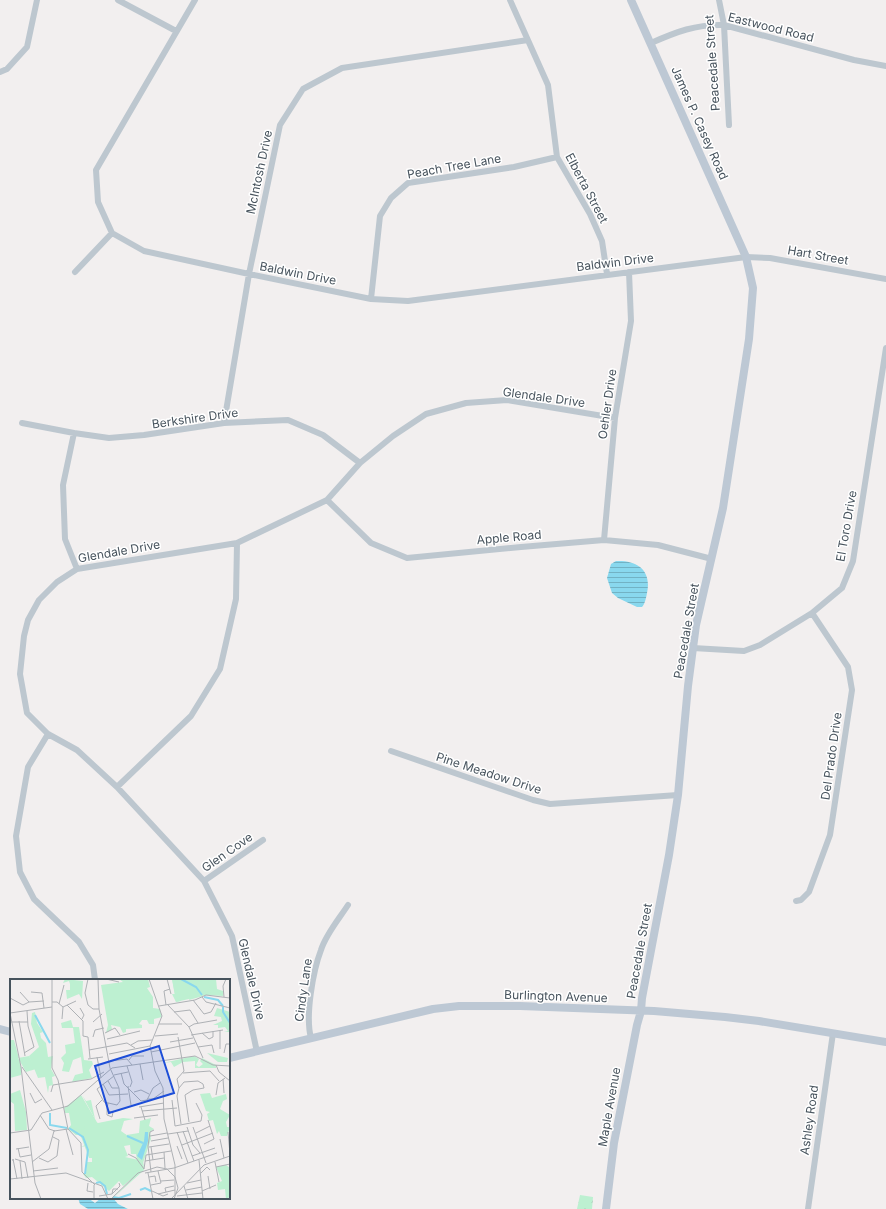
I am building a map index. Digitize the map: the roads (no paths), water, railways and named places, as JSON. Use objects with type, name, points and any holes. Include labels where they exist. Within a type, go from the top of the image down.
[{"type":"main road","name":"James P. Casey Road","points":[[631,0],[746,256]]},
{"type":"main road","name":"Peacedale Street","points":[[641,1010],[669,855],[678,795],[693,648],[701,601],[712,560],[723,508],[749,339],[752,288],[746,256]]},
{"type":"main road","name":"Burlington Avenue","points":[[230,1058],[433,1009],[459,1006],[520,1006],[641,1010],[724,1017],[886,1042]]},
{"type":"main road","name":"Maple Avenue","points":[[606,1209],[614,1143],[641,1010]]},
{"type":"main road","points":[[0,1028],[10,1032]]},
{"type":"street","points":[[0,72],[7,69],[27,47],[37,0]]},
{"type":"street","points":[[118,0],[176,31]]},
{"type":"street","points":[[75,272],[112,233],[98,202],[96,170],[194,0]]},
{"type":"street","name":"Elberta Street","points":[[510,0],[548,85],[557,157],[590,214],[602,241],[607,274]]},
{"type":"street","name":"Peacedale Street","points":[[719,0],[724,25],[729,125]]},
{"type":"street","name":"Eastwood Road","points":[[651,43],[681,30],[709,25],[724,25],[854,60],[886,66]]},
{"type":"street","name":"McIntosh Drive","points":[[224,423],[250,274],[280,125],[303,89],[342,68],[528,40]]},
{"type":"street","name":"Peach Tree Lane","points":[[371,299],[380,216],[391,198],[408,183],[514,167],[557,157]]},
{"type":"street","name":"Baldwin Drive","points":[[112,233],[144,251],[371,299],[408,301],[746,256]]},
{"type":"street","name":"Hart Street","points":[[746,256],[770,258],[886,279]]},
{"type":"street","name":"Oehler Drive","points":[[604,540],[615,418],[631,322],[629,272]]},
{"type":"street","name":"El Toro Drive","points":[[693,648],[744,652],[760,645],[812,613],[842,588],[853,561],[886,348]]},
{"type":"street","name":"Glendale Drive","points":[[257,1052],[232,936],[204,881],[117,787],[77,750],[48,734],[27,713],[20,674],[24,636],[28,620],[39,600],[57,582],[77,569],[237,543],[327,500],[360,463],[393,436],[426,414],[466,403],[507,400],[615,418]]},
{"type":"street","name":"Berkshire Drive","points":[[22,423],[109,438],[144,436],[224,423],[288,420],[323,435],[360,463]]},
{"type":"street","points":[[74,433],[63,485],[65,539],[77,569]]},
{"type":"street","name":"Apple Road","points":[[327,500],[371,543],[407,558],[521,546],[604,540],[658,545],[712,560]]},
{"type":"street","points":[[117,787],[191,716],[220,669],[236,600],[237,543]]},
{"type":"street","name":"Del Prado Drive","points":[[796,901],[806,897],[809,892],[830,835],[852,690],[848,667],[812,613]]},
{"type":"street","points":[[48,734],[28,767],[16,836],[20,872],[34,899],[79,942],[93,965],[95,979]]},
{"type":"street","name":"Pine Meadow Drive","points":[[391,751],[533,800],[550,804],[678,795]]},
{"type":"street","name":"Glen Cove","points":[[204,881],[263,840]]},
{"type":"street","name":"Cindy Lane","points":[[311,1038],[309,1019],[313,983],[321,949],[348,905]]},
{"type":"street","name":"Ashley Road","points":[[808,1209],[833,1033]]},
{"type":"water","points":[[616,561],[630,562],[641,568],[645,573],[648,585],[646,599],[642,607],[637,607],[618,598],[612,593],[607,578],[611,564]]},
{"type":"water","points":[[78,1199],[89,1199],[95,1203],[100,1199],[114,1199],[118,1204],[128,1209],[88,1209],[80,1204]]}]
